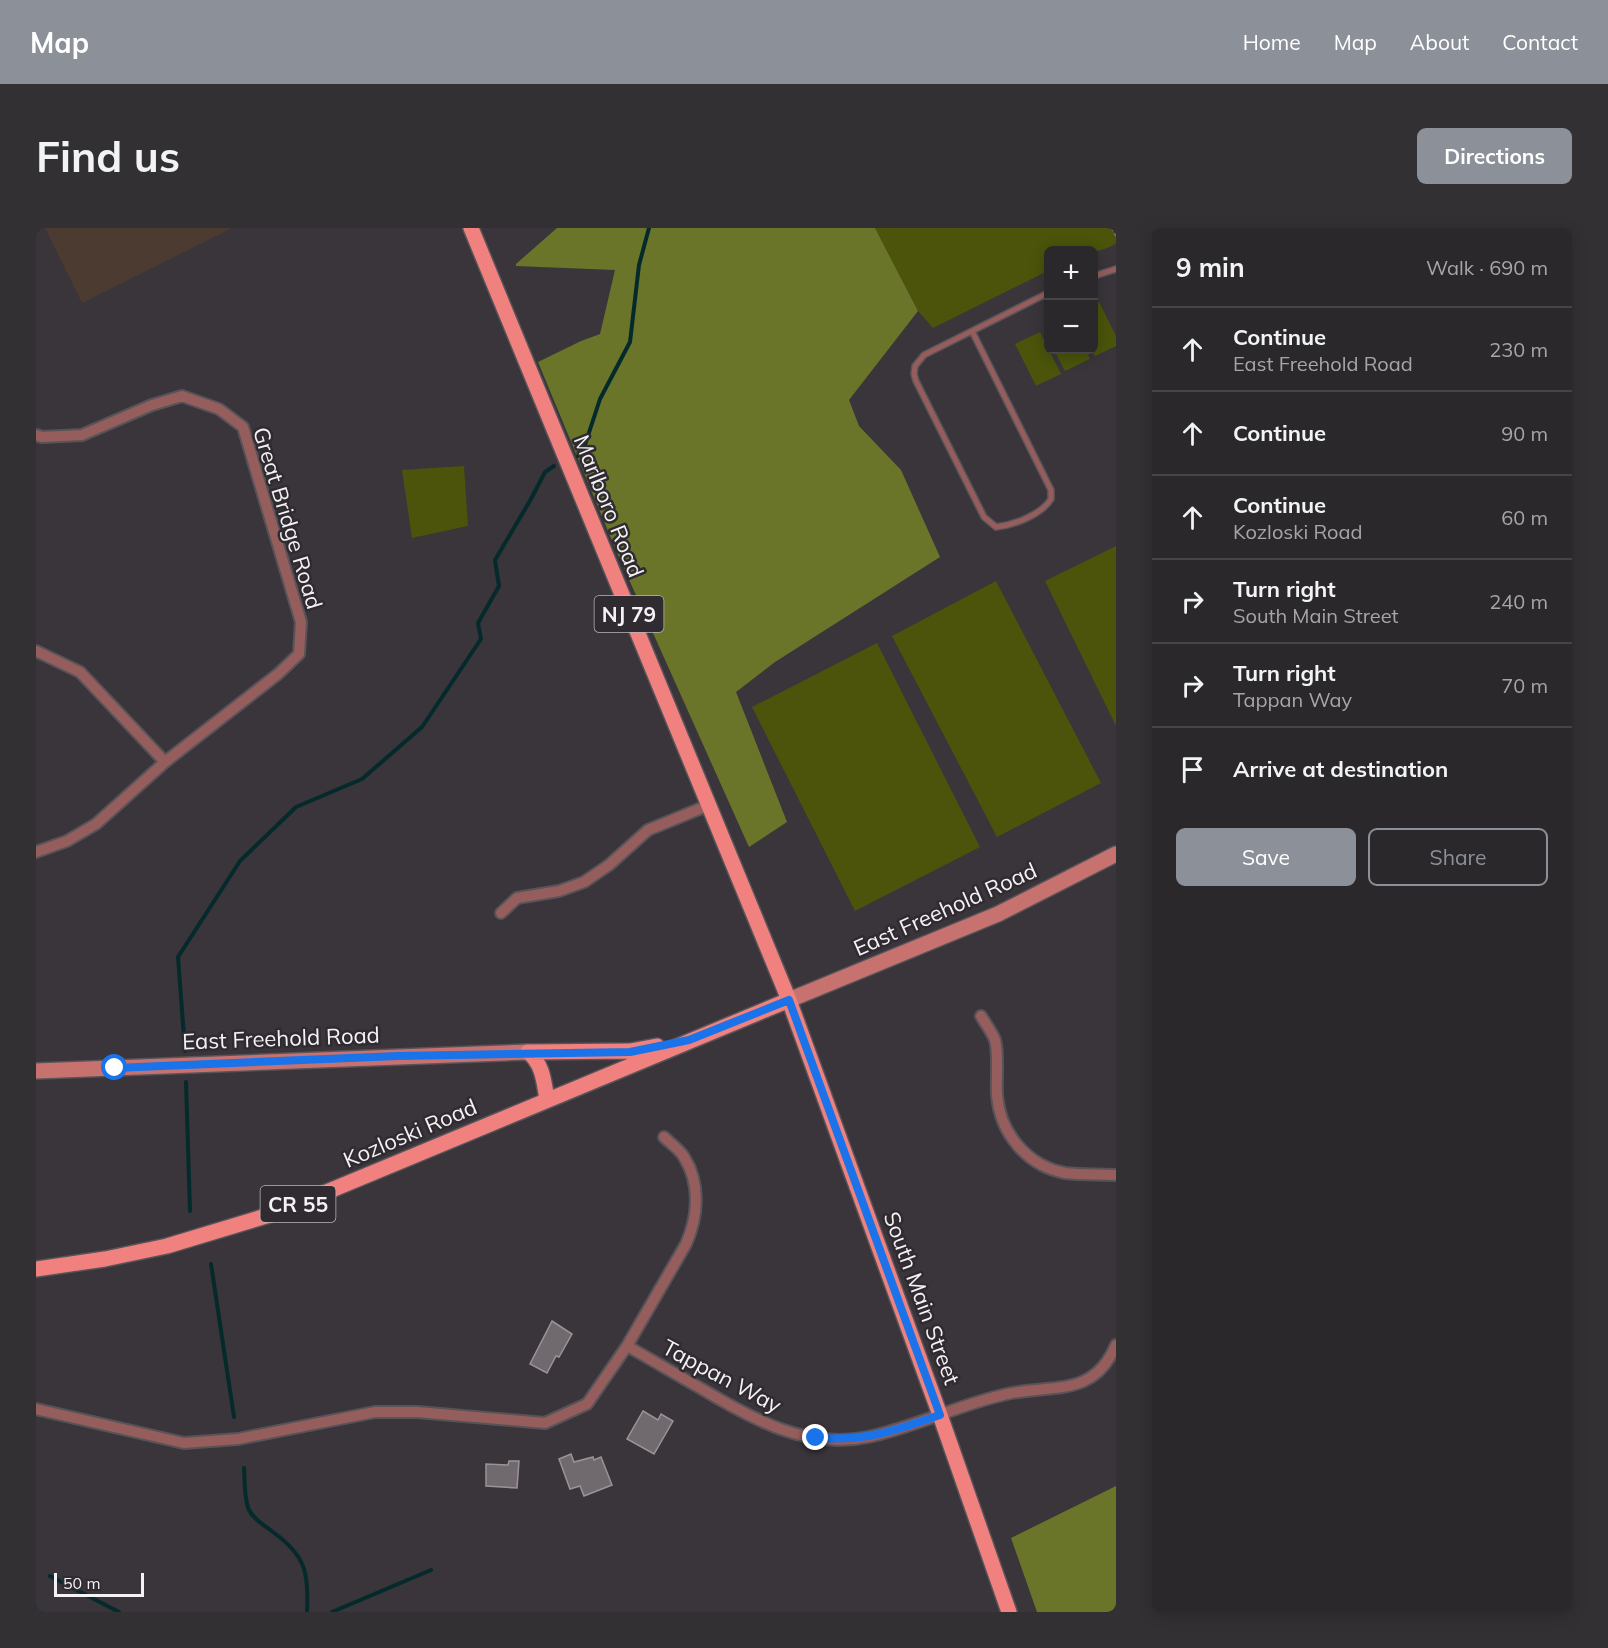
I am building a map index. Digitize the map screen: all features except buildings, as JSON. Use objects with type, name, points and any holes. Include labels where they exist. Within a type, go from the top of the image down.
[{"type":"main road","name":"Marlboro Road","points":[[471,228],[789,1000]]},
{"type":"main road","name":"Kozloski Road","points":[[36,1269],[105,1259],[166,1246],[255,1221],[789,1000]]},
{"type":"main road","name":"South Main Street","points":[[789,1000],[1009,1612]]},
{"type":"main road","points":[[528,1052],[630,1052],[689,1040]]},
{"type":"main road","points":[[528,1052],[534,1057],[542,1071],[547,1100]]},
{"type":"street","name":"Great Bridge Road","points":[[36,435],[42,437],[82,435],[152,405],[182,396],[219,409],[243,428],[301,622],[299,654],[278,674],[165,762],[96,824],[67,841],[36,852]]},
{"type":"street","points":[[36,651],[80,672],[165,762]]},
{"type":"street","points":[[501,913],[517,898],[560,891],[584,882],[609,865],[648,830],[709,805]]},
{"type":"street","name":"East Freehold Road","points":[[789,1000],[998,914],[1116,854]]},
{"type":"street","points":[[981,1016],[995,1041],[997,1098],[1001,1115],[1006,1129],[1022,1151],[1042,1164],[1064,1173],[1116,1175]]},
{"type":"street","name":"East Freehold Road","points":[[36,1071],[528,1052]]},
{"type":"street","points":[[36,1409],[184,1443],[238,1439],[375,1412],[417,1412],[545,1423],[587,1404],[627,1346],[686,1244],[696,1215],[693,1180],[684,1156],[664,1137]]},
{"type":"street","name":"Tappan Way","points":[[627,1346],[748,1416],[792,1434],[824,1439],[865,1438],[895,1431],[989,1398],[1018,1392],[1065,1388],[1083,1382],[1103,1366],[1116,1345]]},
{"type":"lane","points":[[1098,275],[1116,269]]},
{"type":"lane","points":[[972,331],[1051,490],[1051,499],[1042,509],[1009,526],[996,527],[984,517],[914,374],[915,366],[924,355],[972,331],[1044,295]]},
{"type":"path","points":[[1112,228],[1116,236]]},
{"type":"shaded area","points":[[45,228],[232,228],[82,303]]},
{"type":"green space","points":[[557,228],[875,228],[918,311],[849,400],[859,426],[901,470],[940,557],[775,662],[736,692],[787,822],[749,847],[618,555],[538,362],[600,334],[615,270],[516,266]]},
{"type":"green space","points":[[875,228],[1116,228],[1116,243],[1101,250],[1098,250],[1098,246],[1044,246],[1044,273],[933,328],[918,311]]},
{"type":"green space","points":[[1098,303],[1116,336],[1116,346],[1095,356],[1094,354],[1098,354]]},
{"type":"green space","points":[[1040,332],[1044,340],[1044,354],[1051,354],[1061,374],[1036,386],[1015,344]]},
{"type":"green space","points":[[1056,354],[1088,354],[1090,359],[1065,371]]},
{"type":"green space","points":[[464,466],[468,526],[412,538],[402,470]]},
{"type":"green space","points":[[1116,546],[1116,726],[1045,581]]},
{"type":"green space","points":[[996,581],[1101,783],[997,837],[892,636]]},
{"type":"green space","points":[[877,643],[980,847],[855,911],[752,707]]},
{"type":"green space","points":[[1116,1486],[1116,1612],[1037,1612],[1011,1538]]},
{"type":"waterway","points":[[578,456],[582,454],[600,399],[630,342],[639,265],[649,228]]},
{"type":"waterway","points":[[185,1051],[178,957],[240,861],[296,807],[362,779],[422,727],[481,639],[478,623],[499,586],[495,560],[545,472],[554,466]]},
{"type":"waterway","points":[[186,1082],[190,1211]]},
{"type":"waterway","points":[[211,1264],[234,1417]]},
{"type":"waterway","points":[[244,1468],[246,1501],[251,1514],[293,1549],[303,1566],[307,1586],[307,1612]]},
{"type":"waterway","points":[[332,1612],[431,1570]]},
{"type":"waterway","points":[[50,1576],[119,1612]]},
{"type":"route","points":[[115,1068],[398,1056],[630,1052],[689,1040],[789,1000],[940,1415],[895,1431],[865,1438],[841,1440],[816,1438]]}]
